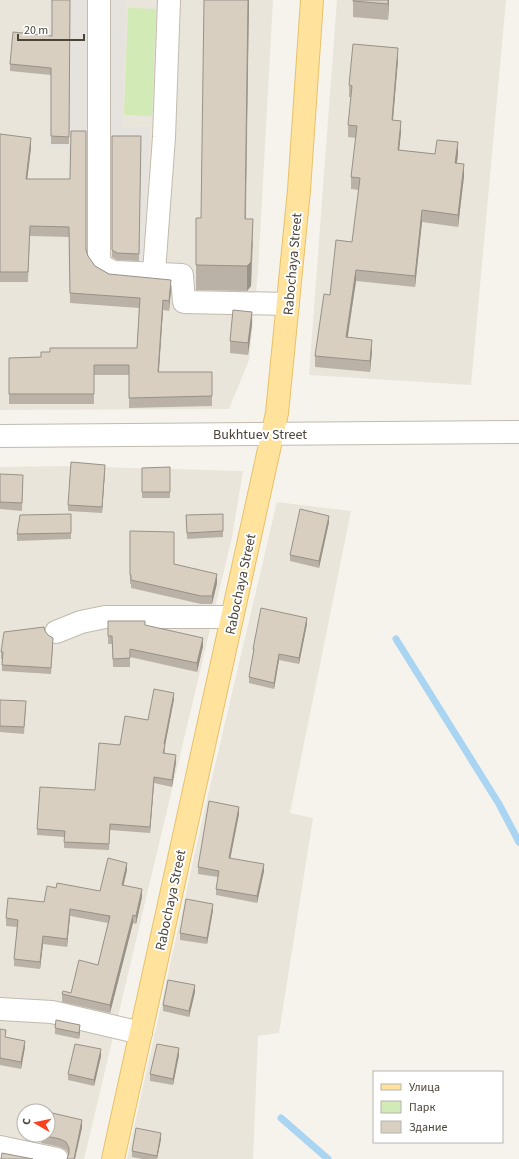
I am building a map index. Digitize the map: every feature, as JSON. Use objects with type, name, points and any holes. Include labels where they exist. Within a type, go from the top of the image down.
[{"type":"main road","name":"Rabochaya Street","points":[[113,1159],[277,413],[299,190],[312,0]]},
{"type":"street","points":[[99,0],[99,260],[102,265],[107,270],[114,272],[154,272],[182,275],[184,302],[288,304]]},
{"type":"street","points":[[154,272],[164,137],[169,0]]},
{"type":"street","name":"Bukhtuev Street","points":[[0,436],[519,432]]},
{"type":"street","points":[[56,632],[81,622],[105,617],[232,617]]},
{"type":"street","points":[[0,1009],[52,1012],[141,1033]]},
{"type":"street","points":[[0,1147],[57,1159]]},
{"type":"shaded area","points":[[0,0],[273,0],[258,272],[249,360],[229,409],[0,410]]},
{"type":"shaded area","points":[[50,0],[126,0],[122,128],[150,127],[142,278],[71,278],[67,271],[68,148],[49,147]]},
{"type":"shaded area","points":[[337,0],[506,0],[471,385],[309,375]]},
{"type":"shaded area","points":[[64,466],[243,471],[232,537],[84,1159],[0,1159],[0,467]]},
{"type":"shaded area","points":[[277,502],[351,511],[290,813],[313,818],[279,1033],[258,1036],[253,1159],[127,1159],[201,825]]},
{"type":"green space","points":[[128,8],[156,9],[152,116],[124,115]]},
{"type":"building","points":[[52,0],[70,0],[69,137],[51,136],[51,68],[10,64],[13,32],[52,36]]},
{"type":"building","points":[[204,0],[248,0],[245,219],[253,219],[251,262],[247,266],[196,265],[196,218],[201,218]]},
{"type":"building","points":[[388,0],[388,4],[353,1]]},
{"type":"building","points":[[353,44],[398,48],[392,120],[401,121],[398,150],[435,154],[437,140],[458,142],[455,163],[464,164],[458,215],[422,210],[415,276],[356,270],[346,337],[372,340],[370,361],[315,356],[324,294],[330,295],[336,240],[352,242],[360,178],[351,177],[357,126],[348,125],[352,86],[349,85]]},
{"type":"building","points":[[71,131],[86,131],[86,250],[88,256],[95,266],[109,274],[171,280],[169,301],[163,300],[158,372],[212,372],[212,396],[129,398],[129,365],[94,365],[94,394],[9,394],[9,358],[41,357],[41,352],[50,352],[50,348],[137,348],[140,298],[70,293],[69,227],[30,226],[28,272],[0,272],[0,134],[31,138],[26,179],[70,179]]},
{"type":"building","points":[[112,136],[141,136],[139,254],[117,253],[112,250]]},
{"type":"building","points":[[233,310],[252,312],[248,343],[230,341]]},
{"type":"building","points":[[71,462],[105,465],[102,507],[68,505]]},
{"type":"building","points":[[170,467],[170,492],[142,492],[142,468]]},
{"type":"building","points":[[0,474],[23,475],[22,503],[0,502]]},
{"type":"building","points":[[300,509],[329,516],[319,561],[290,555]]},
{"type":"building","points":[[71,514],[71,533],[17,534],[20,515]]},
{"type":"building","points":[[223,514],[223,531],[187,533],[186,515]]},
{"type":"building","points":[[130,531],[174,532],[174,564],[217,574],[212,596],[201,596],[131,580]]},
{"type":"building","points":[[261,608],[307,618],[299,658],[279,654],[274,683],[249,677]]},
{"type":"building","points":[[108,621],[145,621],[145,625],[203,638],[197,663],[130,649],[130,658],[113,659],[112,636],[108,636]]},
{"type":"building","points":[[44,627],[48,635],[53,638],[51,668],[2,665],[3,652],[1,652],[4,632]]},
{"type":"building","points":[[154,689],[174,693],[163,753],[176,755],[172,780],[154,777],[150,827],[110,824],[109,844],[64,842],[65,831],[37,829],[40,787],[95,790],[99,743],[120,745],[125,716],[148,720]]},
{"type":"building","points":[[0,700],[26,701],[24,727],[0,726]]},
{"type":"building","points":[[209,801],[239,807],[229,858],[264,864],[257,896],[216,889],[219,871],[198,867]]},
{"type":"building","points":[[108,858],[127,863],[122,885],[142,889],[136,916],[133,915],[110,1005],[62,994],[63,991],[71,993],[79,960],[98,965],[110,916],[70,909],[67,939],[43,936],[40,962],[14,959],[18,920],[6,918],[8,898],[44,902],[47,886],[56,888],[57,883],[100,891]]},
{"type":"building","points":[[186,899],[213,904],[207,938],[180,933]]},
{"type":"building","points":[[168,980],[195,985],[189,1011],[163,1005]]},
{"type":"building","points":[[56,1020],[80,1025],[79,1033],[55,1028]]},
{"type":"building","points":[[0,1029],[6,1030],[5,1037],[25,1041],[21,1062],[0,1058]]},
{"type":"building","points":[[75,1044],[101,1049],[94,1080],[68,1074]]},
{"type":"building","points":[[157,1044],[179,1048],[173,1079],[150,1074]]},
{"type":"building","points":[[56,1114],[82,1120],[74,1159],[67,1159],[69,1148],[66,1142],[56,1138]]},
{"type":"building","points":[[136,1128],[161,1133],[157,1156],[132,1151]]},
{"type":"building","points":[[2,1153],[33,1159],[1,1159]]},
{"type":"waterway","points":[[396,639],[499,804],[519,842]]},
{"type":"waterway","points":[[281,1118],[328,1159]]}]
